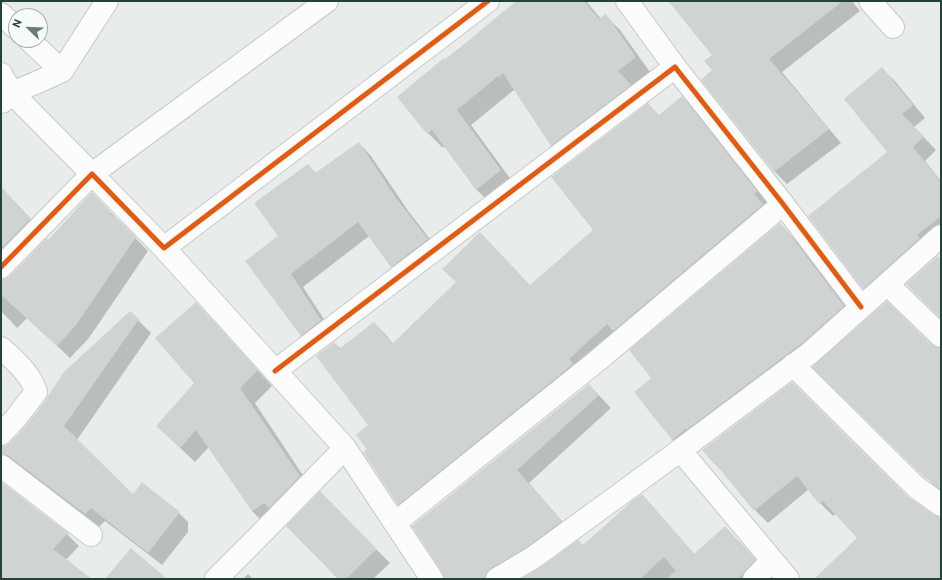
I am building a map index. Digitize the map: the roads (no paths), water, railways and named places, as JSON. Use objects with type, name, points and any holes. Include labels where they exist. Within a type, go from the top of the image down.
[{"type":"street","points":[[6,98],[62,71],[108,1]]},
{"type":"street","points":[[1,268],[92,174],[327,1]]},
{"type":"street","points":[[164,248],[488,1]]},
{"type":"street","points":[[627,1],[675,67],[783,204],[861,307]]},
{"type":"street","points":[[870,1],[893,27]]},
{"type":"street","points":[[38,48],[62,71]]},
{"type":"street","points":[[275,371],[675,67]]},
{"type":"street","points":[[1,74],[6,98],[92,174],[164,248],[345,448],[432,579]]},
{"type":"street","points":[[395,523],[597,360],[783,204]]},
{"type":"street","points":[[496,579],[534,557],[810,353],[941,236]]},
{"type":"street","points":[[887,284],[941,336]]},
{"type":"street","points":[[1,348],[22,368],[34,384],[36,392],[1,434]]},
{"type":"street","points":[[793,365],[916,487],[941,505]]},
{"type":"street","points":[[216,579],[345,448]]},
{"type":"street","points":[[680,450],[788,579]]},
{"type":"street","points":[[1,466],[91,535]]},
{"type":"street","points":[[754,579],[772,560]]}]
